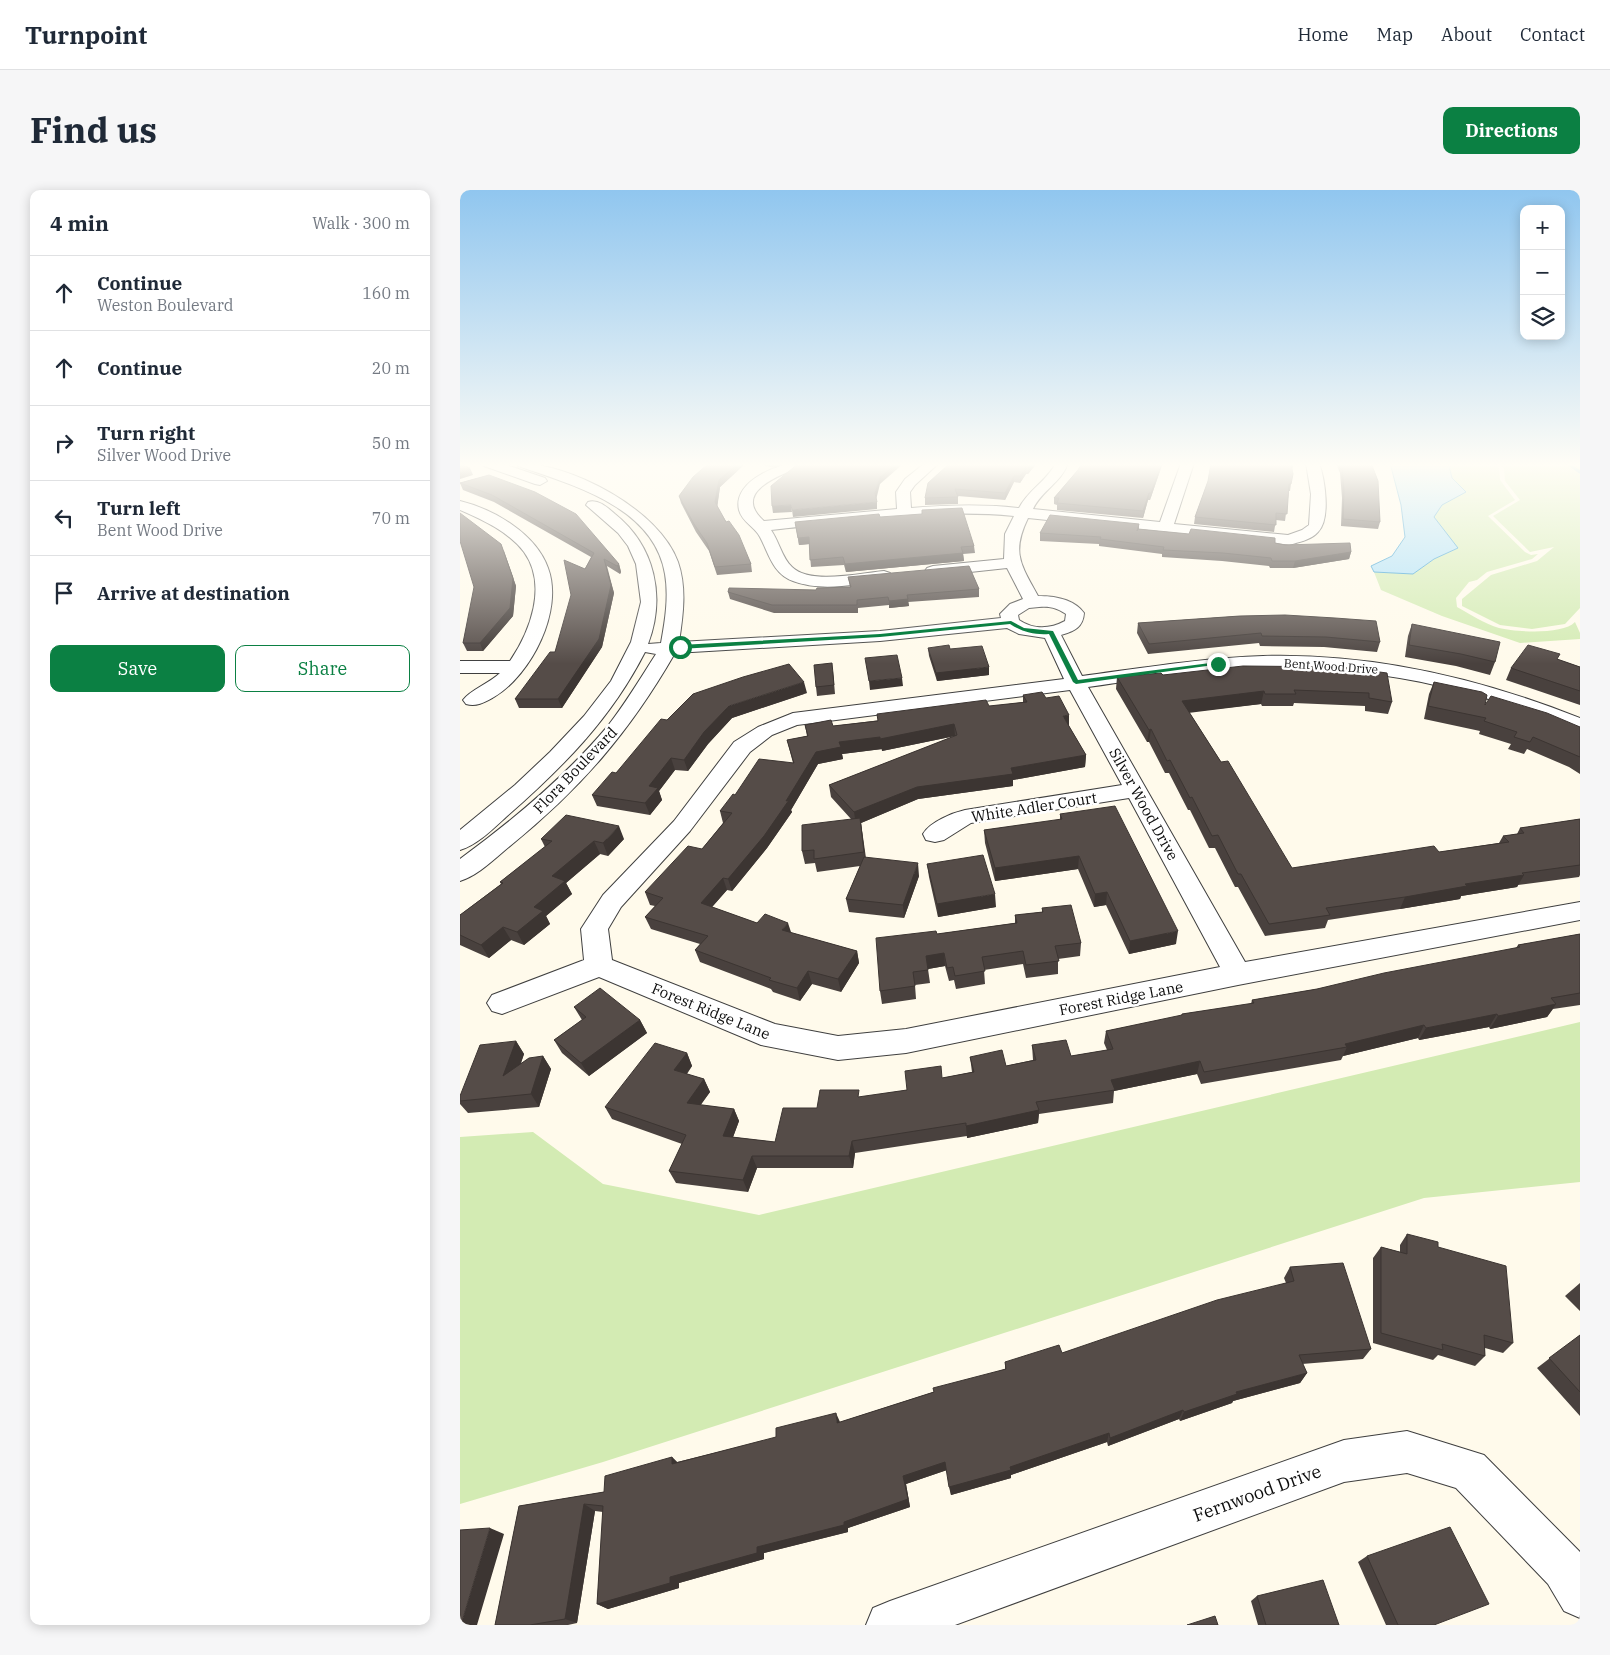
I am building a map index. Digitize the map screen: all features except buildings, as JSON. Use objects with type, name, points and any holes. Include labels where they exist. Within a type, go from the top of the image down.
[{"type":"street","points":[[473,700],[497,686],[514,667],[529,645],[540,618],[544,590],[538,563],[533,553],[509,530]]},
{"type":"street","name":"Flora Boulevard","points":[[460,842],[528,786],[576,739],[609,698],[622,677],[636,650],[648,614],[649,586],[646,570],[636,546],[623,530]]},
{"type":"street","name":"Flora Boulevard","points":[[460,872],[527,819],[601,747],[642,693],[669,647],[676,599],[675,584],[672,567],[660,541],[650,530]]},
{"type":"street","points":[[764,530],[784,568],[790,574],[803,579],[840,580],[897,574]]},
{"type":"street","points":[[1015,530],[1012,563],[1033,602]]},
{"type":"street","points":[[1183,530],[1275,540],[1289,540],[1306,534],[1310,530]]},
{"type":"street","points":[[916,572],[1012,563]]},
{"type":"street","points":[[1033,602],[1059,604],[1068,607],[1075,614],[1074,623],[1065,629],[1051,632],[1037,633],[1022,630],[1011,622],[1009,614],[1012,609],[1033,602]]},
{"type":"street","points":[[636,650],[880,636],[1011,622]]},
{"type":"street","name":"Silver Wood Drive","points":[[1051,632],[1076,682],[1238,974]]},
{"type":"street","name":"Bent Wood Drive","points":[[1076,682],[1218,664],[1301,662],[1392,671],[1450,682],[1540,708],[1580,725]]},
{"type":"street","points":[[460,668],[514,667]]},
{"type":"street","points":[[502,1003],[599,966],[594,929],[612,900],[682,826],[742,747],[765,731],[793,719],[1076,682]]},
{"type":"street","name":"White Adler Court","points":[[936,834],[965,817],[1136,790]]},
{"type":"street","name":"Forest Ridge Lane","points":[[599,966],[772,1036],[838,1048],[906,1041],[1238,974],[1580,911]]},
{"type":"street","name":"Fernwood Drive","points":[[890,1625],[1344,1461],[1406,1452],[1469,1470],[1575,1575]]},
{"type":"green space","points":[[1444,530],[1502,530],[1525,552],[1531,555],[1538,554],[1532,559],[1487,572],[1477,580],[1469,582],[1456,598],[1457,607],[1499,628],[1550,631],[1569,626],[1575,622],[1580,633],[1580,639],[1520,643],[1442,616],[1381,590],[1374,572],[1413,574],[1434,559],[1457,548]]},
{"type":"green space","points":[[1507,530],[1580,530],[1580,608],[1565,624],[1532,629],[1500,625],[1462,606],[1462,599],[1491,575],[1537,561],[1554,547],[1530,552]]},
{"type":"green space","points":[[1580,1022],[1580,1182],[1424,1198],[603,1462],[460,1504],[460,1137],[533,1132],[603,1184],[759,1215]]},
{"type":"water","points":[[1404,530],[1444,530],[1458,548],[1434,559],[1413,574],[1374,572],[1371,566],[1392,556],[1405,537]]},
{"type":"route","points":[[680,647],[880,636],[1011,622],[1022,630],[1037,633],[1051,632],[1076,682],[1218,664]]}]
